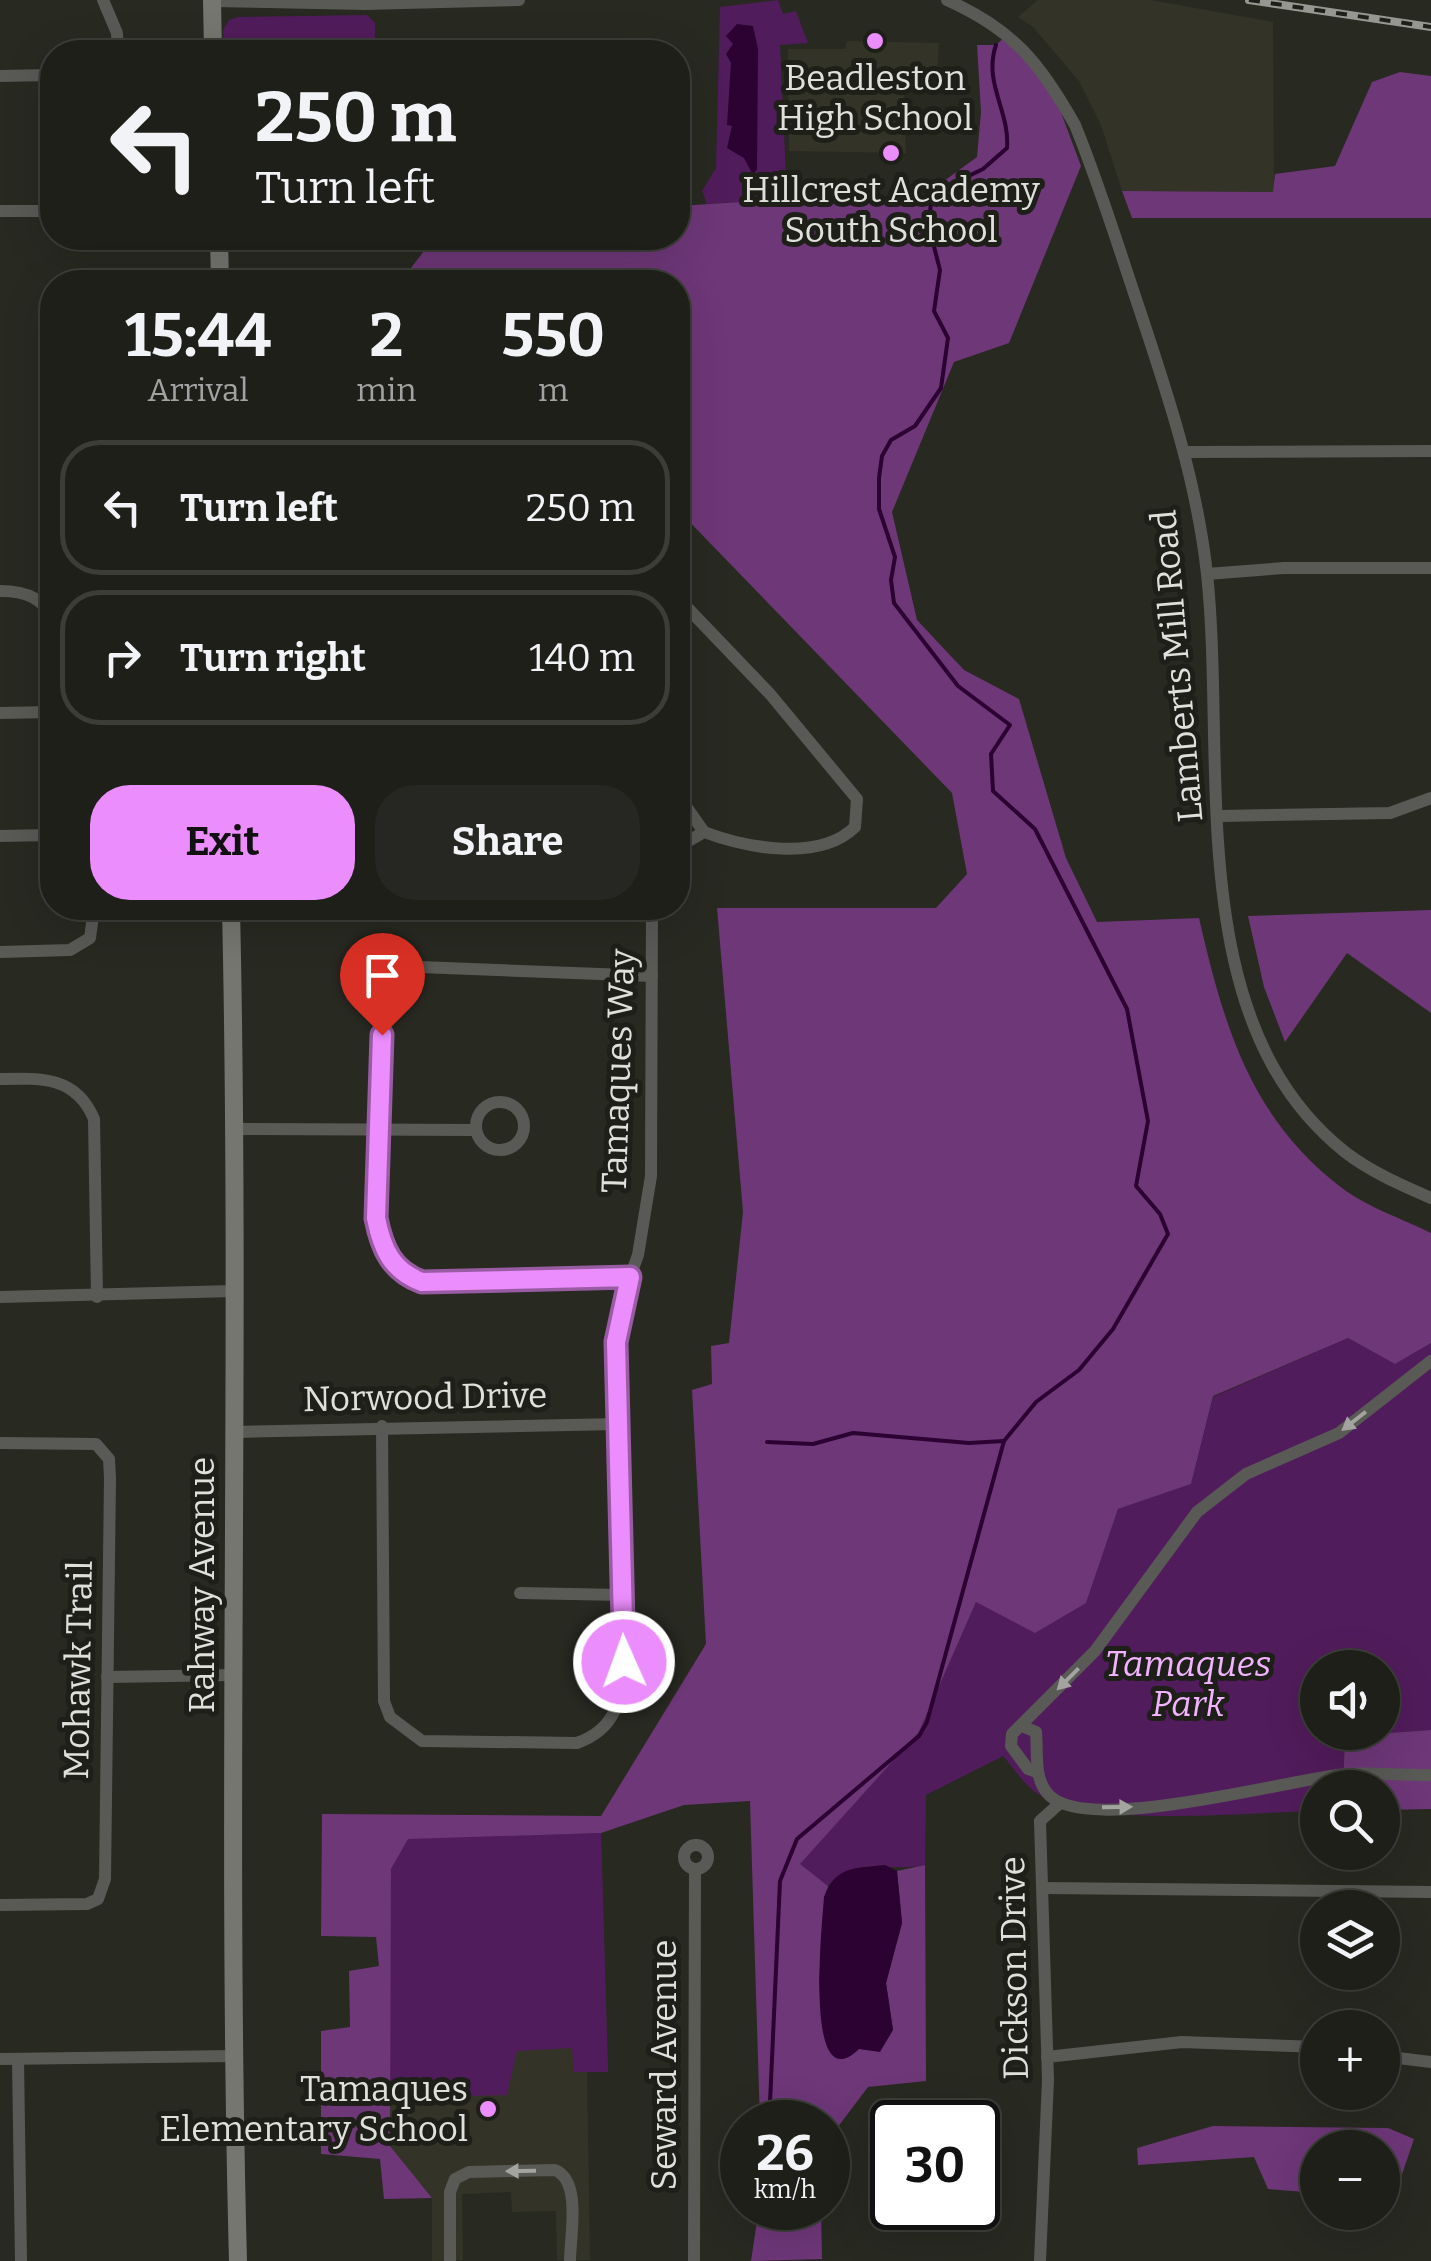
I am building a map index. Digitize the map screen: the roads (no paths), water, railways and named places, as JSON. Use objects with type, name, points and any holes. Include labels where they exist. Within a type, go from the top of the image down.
[{"type":"street","points":[[103,0],[117,40]]},
{"type":"street","points":[[213,40],[212,0],[365,4],[519,0]]},
{"type":"street","name":"Lamberts Mill Road","points":[[947,0],[1000,28],[1025,50],[1047,75],[1076,125],[1186,452],[1207,574],[1220,816],[1237,981],[1252,1030],[1272,1068],[1315,1126],[1380,1176],[1431,1198]]},
{"type":"street","points":[[0,76],[40,74]]},
{"type":"street","points":[[0,211],[40,211]]},
{"type":"street","points":[[1186,452],[1431,451]]},
{"type":"street","points":[[1207,574],[1284,568],[1431,568]]},
{"type":"street","points":[[0,592],[23,593],[40,601]]},
{"type":"street","points":[[690,611],[770,694],[857,800],[855,826],[844,838],[809,847],[754,845],[704,832],[690,812]]},
{"type":"street","points":[[0,712],[40,712]]},
{"type":"street","points":[[1220,816],[1390,813],[1431,798]]},
{"type":"street","points":[[690,840],[704,832]]},
{"type":"street","points":[[0,836],[40,835]]},
{"type":"street","points":[[0,952],[78,948],[90,938],[92,920]]},
{"type":"street","name":"Rahway Avenue","points":[[231,920],[236,1129],[233,2056],[238,2261]]},
{"type":"street","name":"Tamaques Way","points":[[382,1426],[384,1702],[390,1717],[422,1742],[576,1744],[593,1738],[621,1704],[616,1342],[638,1255],[650,1176],[652,920]]},
{"type":"street","points":[[630,1277],[422,1282],[404,1276],[380,1243],[376,1218],[383,1004],[390,986],[402,974],[420,966],[652,976]]},
{"type":"street","points":[[0,1079],[48,1078],[75,1091],[87,1103],[94,1119],[97,1297]]},
{"type":"street","points":[[236,1129],[476,1130]]},
{"type":"street","points":[[0,1297],[234,1291]]},
{"type":"street","points":[[1036,1772],[1028,1768],[1010,1743],[1012,1734],[1095,1651],[1196,1512],[1246,1474],[1339,1433],[1431,1361]]},
{"type":"street","name":"Norwood Drive","points":[[234,1432],[618,1424]]},
{"type":"street","name":"Mohawk Trail","points":[[0,1443],[86,1441],[96,1444],[109,1459],[105,1880],[98,1898],[86,1904],[0,1905]]},
{"type":"street","points":[[520,1594],[622,1595]]},
{"type":"street","points":[[108,1677],[234,1675]]},
{"type":"street","points":[[1022,1726],[1036,1732],[1036,1772],[1044,1789],[1060,1803],[1075,1807],[1181,1805],[1344,1774],[1431,1775]]},
{"type":"street","name":"Dickson Drive","points":[[1040,2261],[1047,2057],[1040,1820],[1060,1803]]},
{"type":"street","name":"Seward Avenue","points":[[694,2261],[695,1870]]},
{"type":"street","points":[[1044,1888],[1431,1892]]},
{"type":"street","points":[[1047,2057],[1182,2042],[1300,2046]]},
{"type":"street","points":[[0,2059],[233,2056]]},
{"type":"street","points":[[1400,2058],[1431,2062]]},
{"type":"street","points":[[18,2059],[22,2261]]},
{"type":"street","points":[[450,2261],[450,2185],[469,2172],[560,2171],[570,2188],[570,2261]]},
{"type":"waterway","points":[[770,2100],[780,1881],[797,1839],[919,1736],[927,1722],[1004,1441],[1036,1402],[1079,1370],[1113,1329],[1168,1234],[1160,1214],[1136,1186],[1148,1121],[1127,1009],[1035,829],[993,791],[991,754],[1010,725],[958,686],[894,603],[891,580],[895,557],[879,509],[882,456],[891,440],[915,426],[941,388],[948,338],[934,311],[940,270],[929,227],[931,200],[942,189],[983,169],[1007,148],[993,72],[996,45]]},
{"type":"waterway","points":[[767,1442],[813,1444],[853,1433],[969,1443],[1004,1441]]},
{"type":"railway","points":[[1249,0],[1431,27]]},
{"type":"place","name":"Beadleston High School","points":[[875,41]]},
{"type":"place","name":"Hillcrest Academy South School","points":[[891,153]]},
{"type":"place","name":"Tamaques Elementary School","points":[[488,2109]]},
{"type":"park label","name":"Tamaques Park","points":[[1188,1684]]}]
